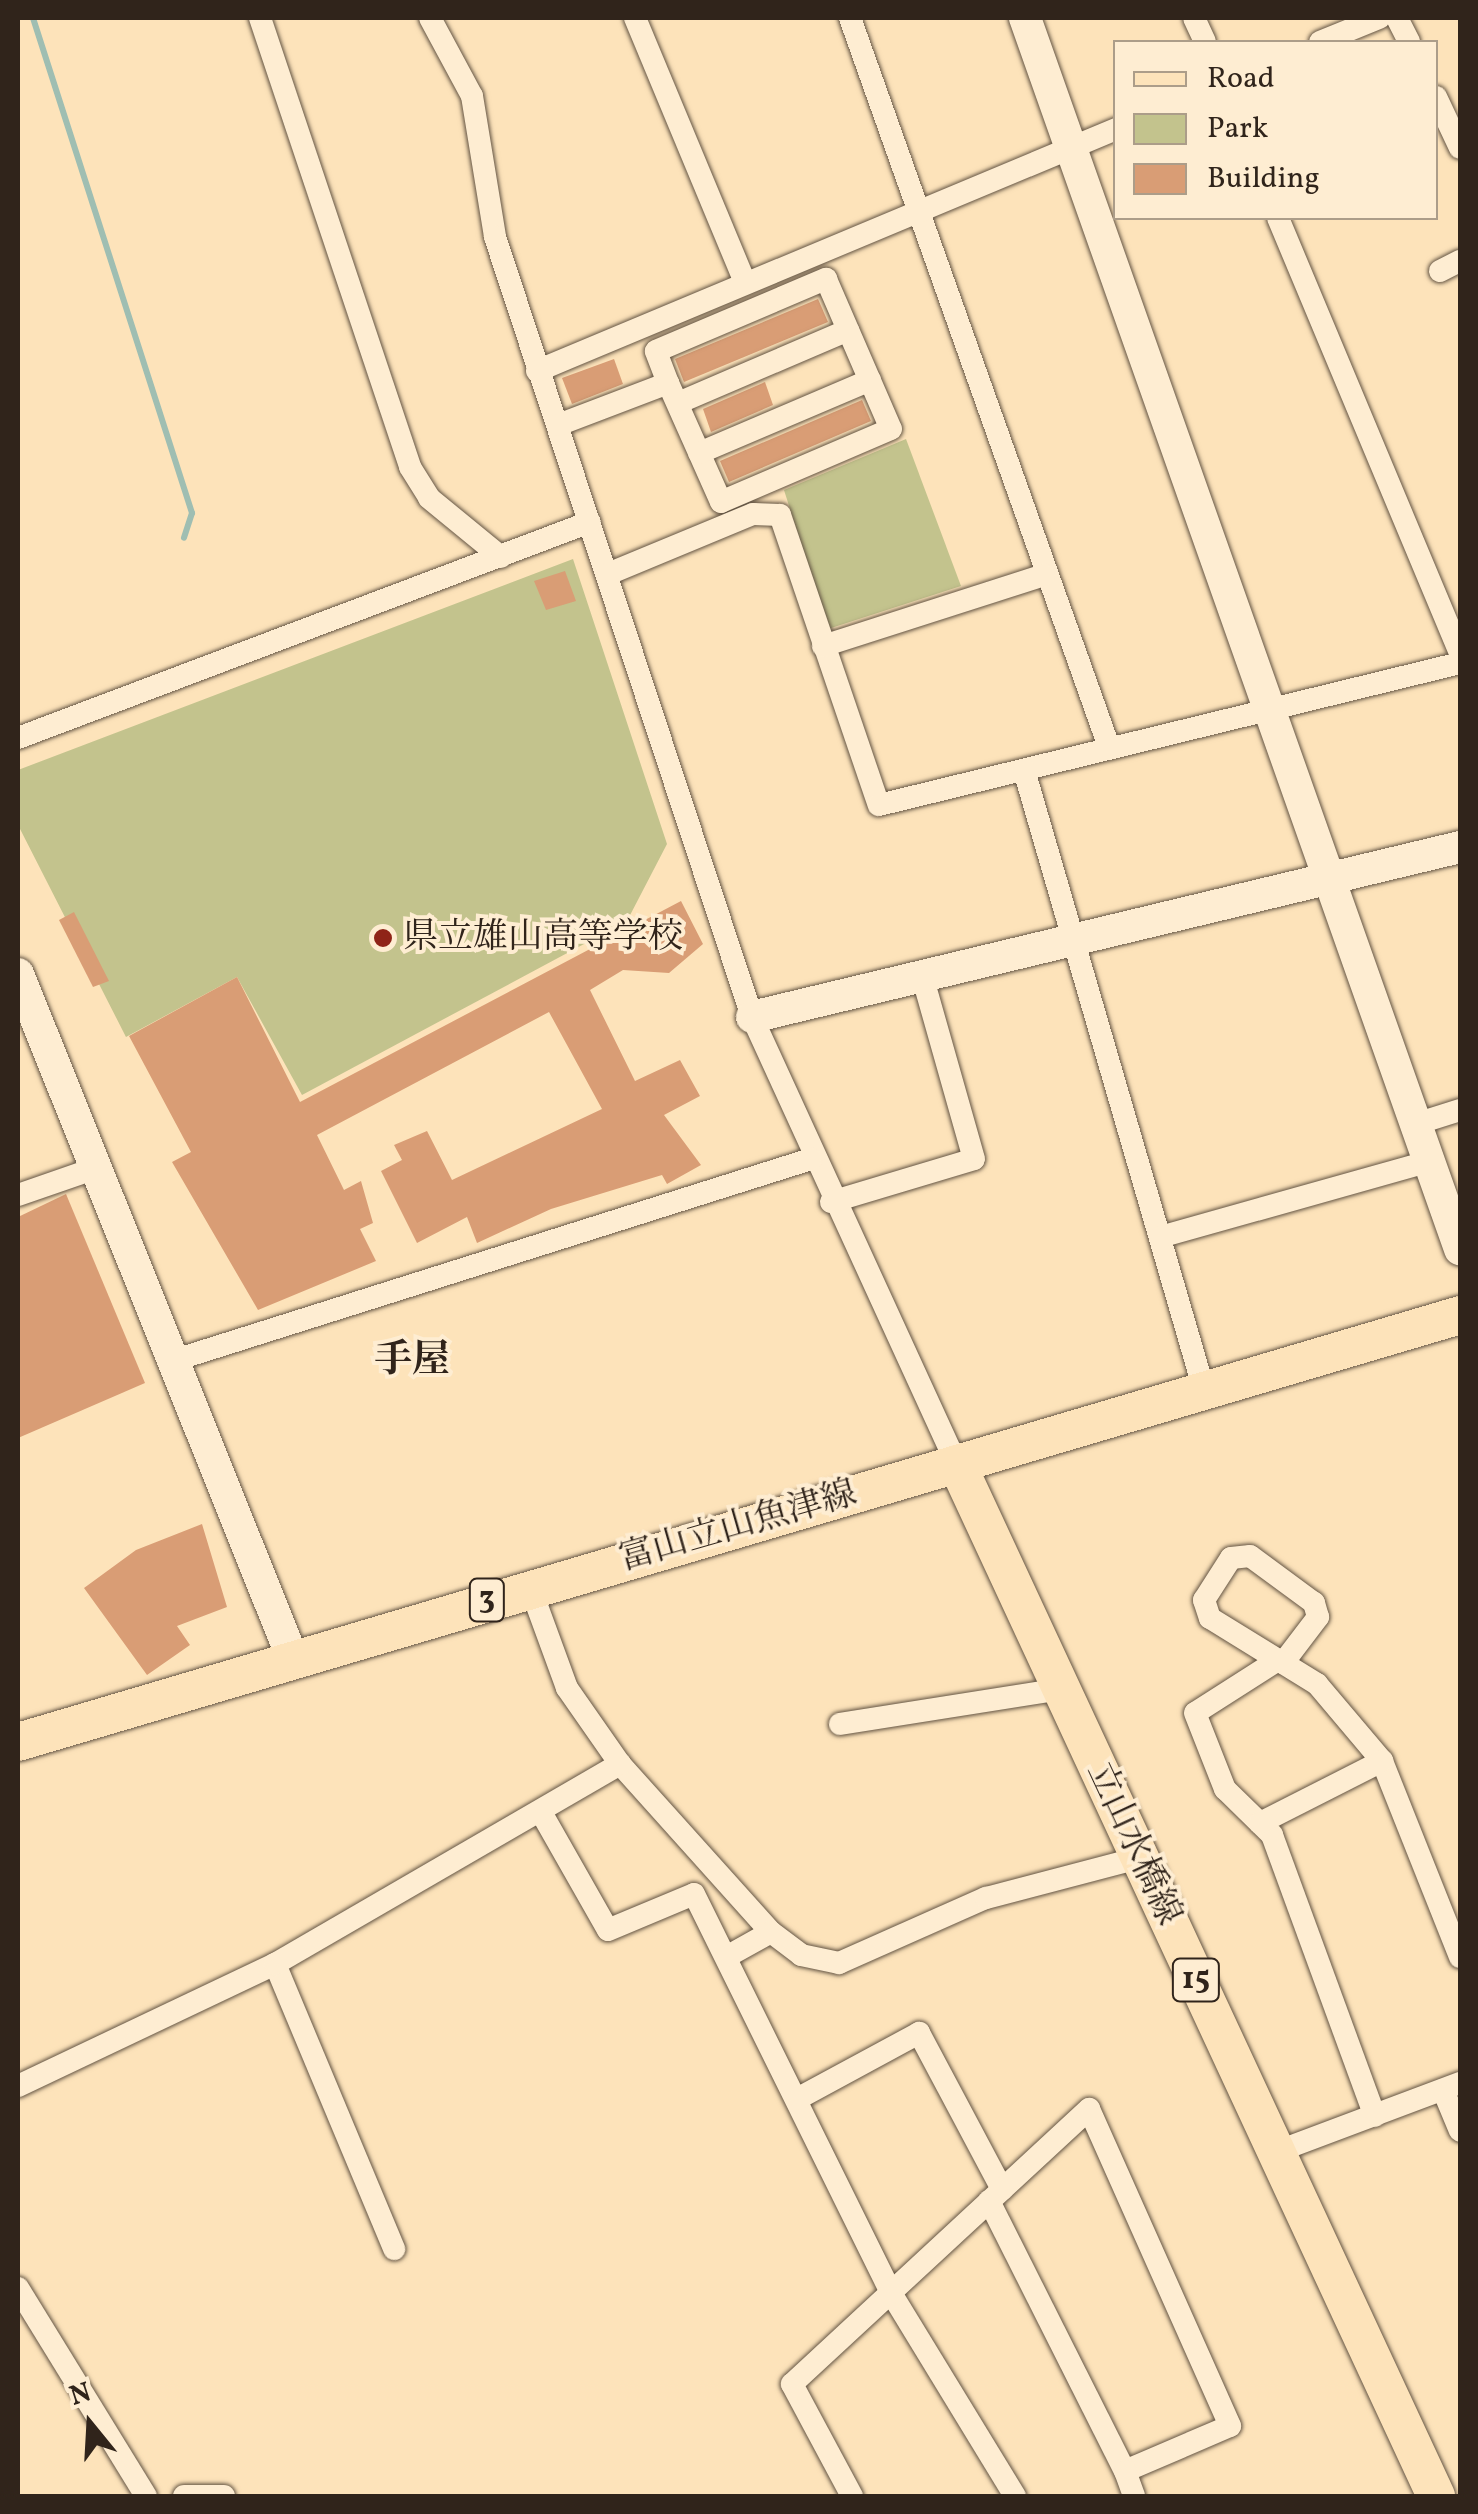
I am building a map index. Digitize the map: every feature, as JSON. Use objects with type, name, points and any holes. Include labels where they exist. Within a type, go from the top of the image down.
[{"type":"main road","name":"富山立山魚津線","points":[[18,1742],[292,1657],[1460,1315]]},
{"type":"main road","name":"立山水橋線","points":[[958,1464],[1436,2496]]},
{"type":"street","points":[[260,18],[410,467],[429,498],[501,557]]},
{"type":"street","points":[[430,18],[472,96],[495,236],[752,1016],[812,1159],[958,1464]]},
{"type":"street","points":[[634,18],[745,282]]},
{"type":"street","points":[[850,18],[920,207],[1044,575],[1109,746]]},
{"type":"street","points":[[1026,18],[1460,1249]]},
{"type":"street","points":[[1325,40],[1379,18]]},
{"type":"street","points":[[1438,101],[1460,148]]},
{"type":"street","points":[[537,371],[920,207],[1113,129]]},
{"type":"street","points":[[1279,220],[1460,653]]},
{"type":"street","points":[[826,279],[848,330],[891,429],[721,502],[656,351],[826,279]]},
{"type":"street","points":[[558,425],[673,393],[848,330]]},
{"type":"street","points":[[699,452],[870,380]]},
{"type":"street","points":[[608,574],[753,514],[780,515],[879,804],[1460,663]]},
{"type":"street","points":[[18,738],[590,522]]},
{"type":"street","points":[[823,646],[1044,575]]},
{"type":"street","points":[[1024,770],[1204,1390]]},
{"type":"street","points":[[752,1016],[1460,847]]},
{"type":"street","points":[[18,974],[292,1657]]},
{"type":"street","points":[[832,1202],[974,1159],[922,975]]},
{"type":"street","points":[[1416,1124],[1460,1110]]},
{"type":"street","points":[[172,1361],[812,1159]]},
{"type":"street","points":[[1160,1238],[1430,1161]]},
{"type":"street","points":[[18,1195],[96,1168]]},
{"type":"street","points":[[1375,2116],[1348,2025],[1260,1824],[1225,1790],[1195,1713],[1280,1662],[1318,1616],[1314,1602],[1250,1556],[1231,1558],[1204,1600],[1210,1618],[1280,1662],[1317,1684],[1382,1760],[1460,1957]]},
{"type":"street","points":[[530,1587],[567,1688],[620,1764],[770,1932],[801,1955],[840,1963],[986,1898],[1139,1858]]},
{"type":"street","points":[[840,1724],[1062,1689]]},
{"type":"street","points":[[1260,1824],[1382,1760]]},
{"type":"street","points":[[18,2086],[275,1964],[542,1814],[620,1764]]},
{"type":"street","points":[[542,1814],[608,1930],[694,1894],[728,1956],[891,2293],[1015,2496]]},
{"type":"street","points":[[728,1956],[770,1932]]},
{"type":"street","points":[[275,1964],[359,2147],[394,2250]]},
{"type":"street","points":[[797,2099],[919,2033],[1134,2496]]},
{"type":"street","points":[[1276,2152],[1452,2087],[1460,2130]]},
{"type":"street","points":[[852,2496],[792,2384],[1089,2109],[1230,2426],[1125,2471]]},
{"type":"street","points":[[18,2288],[146,2496]]},
{"type":"street","points":[[184,2496],[224,2496]]},
{"type":"green space","points":[[906,439],[961,586],[828,629],[784,490]]},
{"type":"green space","points":[[573,559],[667,844],[627,921],[302,1095],[237,977],[126,1037],[18,825],[18,770]]},
{"type":"building","points":[[818,299],[828,322],[684,382],[675,359]]},
{"type":"building","points":[[614,359],[623,384],[572,404],[562,378]]},
{"type":"building","points":[[765,382],[773,405],[711,432],[703,409]]},
{"type":"building","points":[[862,400],[871,421],[729,482],[720,461]]},
{"type":"building","points":[[565,571],[576,601],[546,610],[534,581]]},
{"type":"building","points":[[681,901],[703,944],[669,973],[623,970],[590,990],[635,1081],[680,1060],[700,1096],[664,1115],[701,1165],[667,1184],[662,1175],[551,1209],[477,1243],[467,1217],[417,1243],[381,1171],[402,1160],[394,1145],[427,1131],[452,1180],[602,1109],[549,1012],[317,1135],[344,1190],[361,1181],[373,1223],[360,1229],[376,1261],[258,1310],[172,1162],[191,1152],[129,1036],[237,977],[300,1102]]},
{"type":"building","points":[[74,912],[109,981],[93,987],[59,920]]},
{"type":"building","points":[[66,1194],[145,1383],[18,1438],[18,1217]]},
{"type":"building","points":[[202,1524],[227,1607],[177,1626],[190,1645],[147,1675],[84,1588],[136,1550]]},
{"type":"waterway","points":[[33,18],[192,513],[184,538]]},
{"type":"place","name":"県立雄山高等学校","points":[[383,938]]},
{"type":"district","name":"手屋","points":[[412,1362]]}]
